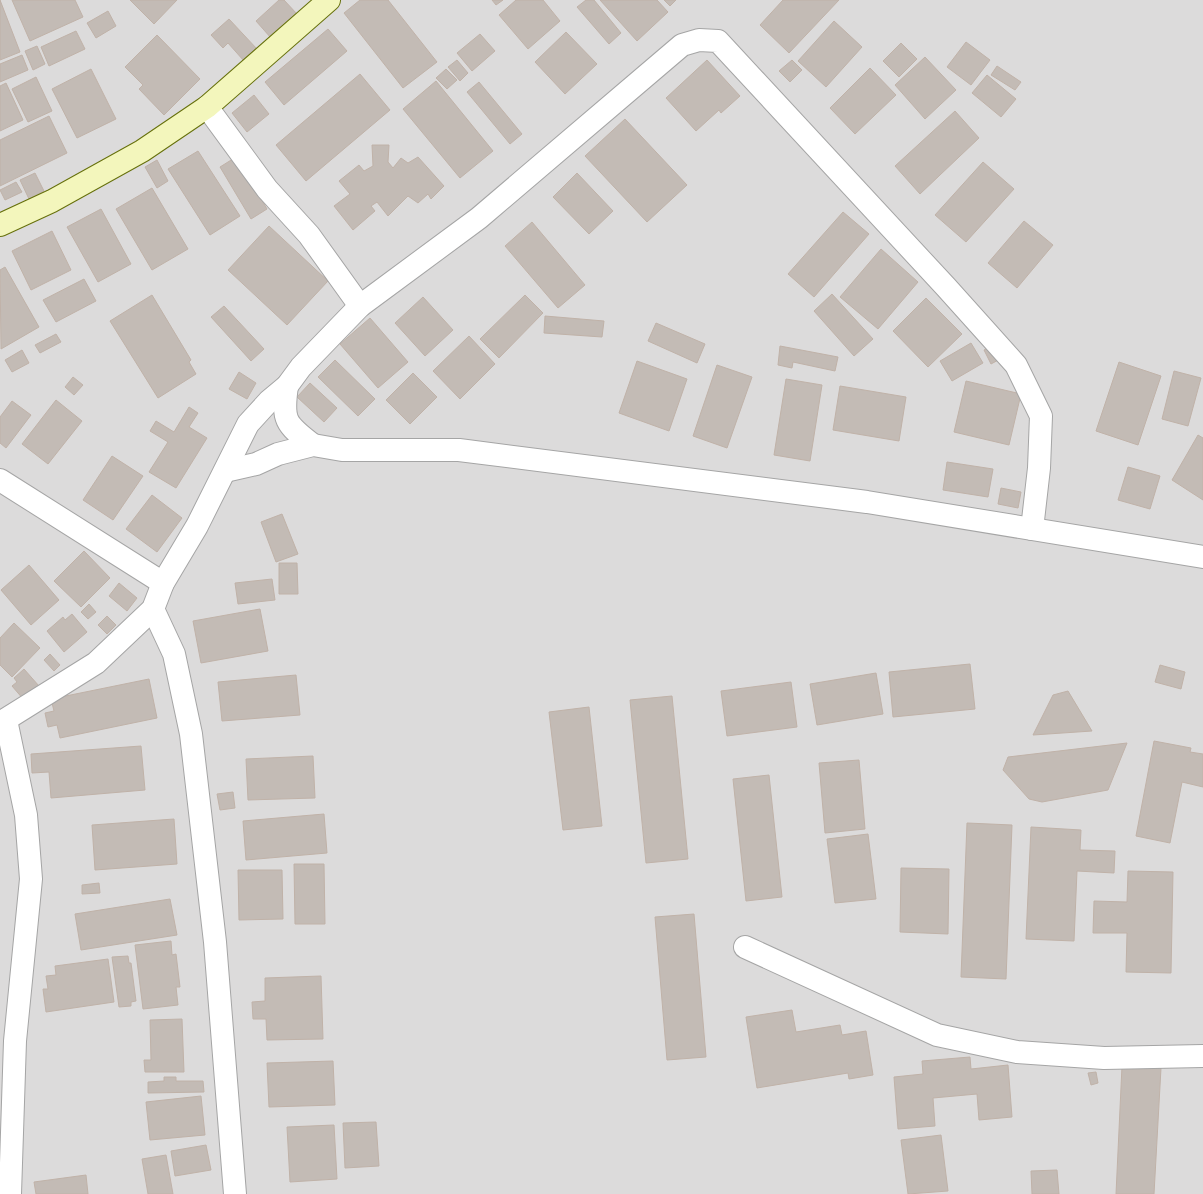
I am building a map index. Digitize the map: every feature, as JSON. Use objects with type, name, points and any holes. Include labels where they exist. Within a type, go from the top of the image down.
[{"type":"street","points":[[0,224],[52,201],[142,151],[207,107],[329,0]]},
{"type":"street","points":[[10,1194],[8,1041],[32,879],[26,815],[3,722],[96,663],[153,609],[163,582],[197,526],[248,424],[269,401],[287,386],[301,367],[360,306],[479,218],[682,45],[699,40],[718,41],[946,287],[1016,365],[1041,416],[1039,468],[1032,528]]},
{"type":"street","points":[[207,107],[266,189],[309,235],[360,306]]},
{"type":"street","points":[[287,386],[285,404],[286,420],[294,431],[312,445]]},
{"type":"street","points":[[225,471],[256,464],[278,454],[312,445],[342,450],[459,450],[867,502],[1203,556]]},
{"type":"street","points":[[0,480],[163,582]]},
{"type":"street","points":[[153,609],[174,654],[191,734],[215,942],[235,1194]]},
{"type":"street","points":[[745,947],[937,1035],[1017,1052],[1104,1058],[1203,1056]]},
{"type":"shaded area","points":[[0,0],[1203,0],[1203,1194],[0,1194]]},
{"type":"building","points":[[0,0],[20,52],[0,60]]},
{"type":"building","points":[[12,0],[75,0],[83,17],[30,41]]},
{"type":"building","points":[[130,0],[177,0],[154,24]]},
{"type":"building","points":[[279,0],[284,0],[297,14],[271,38],[256,21]]},
{"type":"building","points":[[360,0],[388,0],[437,62],[403,88],[344,13]]},
{"type":"building","points":[[492,0],[503,0],[496,5]]},
{"type":"building","points":[[516,0],[543,0],[560,21],[528,49],[499,15]]},
{"type":"building","points":[[586,0],[594,0],[621,33],[609,44],[577,7]]},
{"type":"building","points":[[600,0],[657,0],[668,12],[637,41]]},
{"type":"building","points":[[664,0],[676,0],[670,6]]},
{"type":"building","points":[[783,0],[839,0],[789,53],[760,25]]},
{"type":"building","points":[[108,11],[116,26],[96,38],[87,23]]},
{"type":"building","points":[[229,19],[257,49],[244,61],[228,43],[223,48],[211,35]]},
{"type":"building","points":[[834,21],[862,47],[826,87],[798,61]]},
{"type":"building","points":[[328,29],[347,51],[284,105],[265,82]]},
{"type":"building","points":[[76,31],[85,49],[49,66],[41,47]]},
{"type":"building","points":[[566,32],[597,64],[565,94],[535,62]]},
{"type":"building","points":[[480,34],[495,51],[472,71],[457,53]]},
{"type":"building","points":[[157,35],[200,79],[164,115],[139,89],[143,85],[125,67]]},
{"type":"building","points":[[966,42],[990,60],[971,85],[947,67]]},
{"type":"building","points":[[901,43],[917,59],[899,77],[883,61]]},
{"type":"building","points":[[37,46],[45,64],[33,70],[25,51]]},
{"type":"building","points":[[22,55],[28,70],[0,82],[0,64]]},
{"type":"building","points":[[925,57],[956,90],[925,119],[895,85]]},
{"type":"building","points":[[457,60],[468,73],[460,81],[448,67]]},
{"type":"building","points":[[707,60],[740,96],[721,113],[719,110],[696,131],[666,98]]},
{"type":"building","points":[[792,60],[802,70],[790,82],[779,71]]},
{"type":"building","points":[[997,66],[1021,82],[1015,90],[991,75]]},
{"type":"building","points":[[870,68],[896,95],[855,134],[830,108]]},
{"type":"building","points":[[91,69],[116,119],[77,138],[52,89]]},
{"type":"building","points":[[446,69],[457,80],[447,89],[436,78]]},
{"type":"building","points":[[360,74],[390,110],[306,181],[276,145]]},
{"type":"building","points":[[987,75],[1016,99],[1001,117],[972,93]]},
{"type":"building","points":[[36,77],[52,111],[28,122],[12,89]]},
{"type":"building","points":[[436,81],[493,151],[460,178],[403,109]]},
{"type":"building","points":[[479,82],[522,134],[510,144],[467,92]]},
{"type":"building","points":[[6,83],[23,120],[0,131],[0,86]]},
{"type":"building","points":[[254,95],[269,114],[247,132],[232,113]]},
{"type":"building","points":[[955,111],[979,138],[920,194],[895,166]]},
{"type":"building","points":[[49,116],[67,153],[0,186],[0,140]]},
{"type":"building","points":[[625,119],[687,185],[647,222],[585,156]]},
{"type":"building","points":[[372,145],[389,145],[388,162],[393,168],[401,158],[408,163],[418,157],[444,186],[431,199],[428,194],[418,203],[408,196],[388,216],[377,202],[371,206],[375,211],[353,230],[334,206],[350,194],[339,181],[359,165],[364,171],[373,166]]},
{"type":"building","points":[[198,151],[240,216],[210,235],[168,169]]},
{"type":"building","points":[[236,157],[267,209],[251,219],[220,167]]},
{"type":"building","points":[[157,160],[168,181],[157,188],[145,167]]},
{"type":"building","points":[[983,162],[1014,189],[966,242],[935,215]]},
{"type":"building","points":[[35,173],[44,191],[29,199],[20,180]]},
{"type":"building","points":[[577,173],[613,211],[589,234],[553,197]]},
{"type":"building","points":[[16,182],[22,192],[5,200],[0,190]]},
{"type":"building","points":[[152,188],[188,249],[152,270],[116,209]]},
{"type":"building","points":[[101,209],[131,264],[98,282],[67,227]]},
{"type":"building","points":[[843,212],[869,234],[814,297],[788,274]]},
{"type":"building","points":[[1024,221],[1053,245],[1017,288],[988,263]]},
{"type":"building","points":[[532,222],[585,285],[558,308],[505,246]]},
{"type":"building","points":[[269,226],[328,281],[287,325],[228,270]]},
{"type":"building","points":[[52,231],[71,270],[31,290],[12,251]]},
{"type":"building","points":[[881,249],[918,282],[878,329],[840,297]]},
{"type":"building","points":[[5,267],[39,327],[1,349],[0,270]]},
{"type":"building","points":[[84,279],[96,301],[56,322],[43,300]]},
{"type":"building","points":[[832,294],[873,339],[854,356],[814,311]]},
{"type":"building","points":[[152,295],[191,360],[189,362],[196,374],[158,398],[110,321]]},
{"type":"building","points":[[525,295],[543,313],[499,358],[480,339]]},
{"type":"building","points":[[423,297],[453,330],[425,356],[395,323]]},
{"type":"building","points":[[926,298],[962,334],[928,367],[893,331]]},
{"type":"building","points":[[224,306],[264,349],[251,361],[211,317]]},
{"type":"building","points":[[545,316],[604,321],[602,337],[544,333]]},
{"type":"building","points":[[370,318],[408,362],[378,388],[340,344]]},
{"type":"building","points":[[656,323],[705,344],[697,363],[648,341]]},
{"type":"building","points":[[56,334],[61,342],[40,353],[35,345]]},
{"type":"building","points":[[469,336],[495,364],[460,399],[433,371]]},
{"type":"building","points":[[971,343],[983,363],[952,381],[940,361]]},
{"type":"building","points":[[995,344],[1002,358],[991,364],[984,350]]},
{"type":"building","points":[[780,346],[838,357],[835,371],[793,362],[792,368],[778,365]]},
{"type":"building","points":[[22,350],[29,363],[12,372],[5,360]]},
{"type":"building","points":[[335,360],[375,399],[358,416],[318,377]]},
{"type":"building","points":[[637,361],[687,379],[669,431],[619,413]]},
{"type":"building","points":[[1119,362],[1161,376],[1138,445],[1096,431]]},
{"type":"building","points":[[717,365],[752,377],[727,448],[693,436]]},
{"type":"building","points":[[1174,371],[1201,378],[1188,426],[1162,419]]},
{"type":"building","points":[[239,372],[256,383],[247,399],[229,389]]},
{"type":"building","points":[[413,373],[437,397],[410,424],[386,400]]},
{"type":"building","points":[[73,377],[83,385],[74,395],[65,387]]},
{"type":"building","points":[[786,379],[822,385],[810,461],[774,455]]},
{"type":"building","points":[[966,381],[1021,394],[1009,445],[954,432]]},
{"type":"building","points":[[310,383],[337,408],[324,422],[297,397]]},
{"type":"building","points":[[840,386],[906,397],[899,441],[833,430]]},
{"type":"building","points":[[56,400],[82,421],[48,464],[22,444]]},
{"type":"building","points":[[12,401],[31,415],[6,448],[0,443],[0,417]]},
{"type":"building","points":[[189,407],[198,413],[189,427],[207,438],[176,488],[149,472],[168,442],[150,431],[156,421],[174,432]]},
{"type":"building","points":[[1198,435],[1203,438],[1203,500],[1172,480]]},
{"type":"building","points":[[112,456],[143,476],[113,520],[83,500]]},
{"type":"building","points":[[947,462],[993,469],[988,497],[943,490]]},
{"type":"building","points":[[1128,467],[1160,476],[1150,509],[1118,500]]},
{"type":"building","points":[[1001,488],[1021,492],[1018,508],[998,504]]},
{"type":"building","points":[[152,495],[182,518],[157,552],[126,529]]},
{"type":"building","points":[[282,514],[298,554],[276,562],[261,522]]},
{"type":"building","points":[[84,551],[110,578],[81,607],[54,581]]},
{"type":"building","points":[[279,563],[297,563],[298,594],[279,594]]},
{"type":"building","points":[[29,565],[59,600],[31,625],[1,590]]},
{"type":"building","points":[[272,579],[275,600],[238,604],[235,583]]},
{"type":"building","points":[[119,583],[137,598],[127,611],[109,596]]},
{"type":"building","points":[[89,604],[96,612],[88,619],[81,612]]},
{"type":"building","points":[[260,609],[268,651],[201,663],[193,621]]},
{"type":"building","points":[[72,614],[87,632],[64,652],[47,631],[63,617],[65,620]]},
{"type":"building","points":[[107,616],[116,625],[107,634],[98,625]]},
{"type":"building","points":[[14,623],[40,648],[12,677],[0,665],[0,638]]},
{"type":"building","points":[[50,654],[60,665],[54,671],[44,660]]},
{"type":"building","points":[[970,664],[975,709],[893,717],[889,672]]},
{"type":"building","points":[[1160,665],[1185,672],[1181,689],[1155,682]]},
{"type":"building","points":[[24,669],[39,686],[24,700],[12,686],[17,682],[14,678]]},
{"type":"building","points":[[876,673],[883,714],[817,725],[810,684]]},
{"type":"building","points":[[296,675],[300,715],[222,721],[218,682]]},
{"type":"building","points":[[149,679],[157,718],[60,738],[57,725],[48,727],[45,713],[54,711],[51,699]]},
{"type":"building","points":[[791,682],[797,727],[727,736],[721,691]]},
{"type":"building","points":[[1068,691],[1092,731],[1033,735],[1053,695]]},
{"type":"building","points":[[672,696],[688,859],[646,863],[630,700]]},
{"type":"building","points":[[589,707],[602,826],[563,830],[549,712]]},
{"type":"building","points":[[1154,741],[1191,748],[1190,752],[1203,754],[1203,787],[1182,782],[1170,843],[1136,836]]},
{"type":"building","points":[[1127,743],[1108,790],[1042,802],[1029,799],[1003,770],[1008,757]]},
{"type":"building","points":[[141,746],[145,790],[51,798],[49,772],[32,773],[31,754]]},
{"type":"building","points":[[313,756],[315,798],[248,800],[246,759]]},
{"type":"building","points":[[859,760],[865,829],[825,833],[819,763]]},
{"type":"building","points":[[769,775],[782,897],[746,901],[733,779]]},
{"type":"building","points":[[233,792],[235,808],[220,810],[217,794]]},
{"type":"building","points":[[324,814],[327,853],[246,860],[243,821]]},
{"type":"building","points":[[174,819],[177,864],[95,870],[92,825]]},
{"type":"building","points":[[967,823],[1012,825],[1006,979],[961,977]]},
{"type":"building","points":[[1031,827],[1081,830],[1080,850],[1115,851],[1114,873],[1077,871],[1074,941],[1026,939]]},
{"type":"building","points":[[868,834],[876,899],[835,903],[827,839]]},
{"type":"building","points":[[294,864],[324,864],[325,924],[295,924]]},
{"type":"building","points":[[901,868],[949,869],[948,934],[900,932]]},
{"type":"building","points":[[238,870],[282,870],[283,919],[239,920]]},
{"type":"building","points":[[1128,871],[1173,872],[1171,973],[1126,972],[1127,933],[1093,933],[1094,901],[1127,902]]},
{"type":"building","points":[[99,883],[100,893],[82,894],[82,885]]},
{"type":"building","points":[[170,899],[177,935],[81,950],[75,914]]},
{"type":"building","points":[[694,914],[706,1057],[667,1060],[655,917]]},
{"type":"building","points":[[171,941],[172,955],[176,954],[180,987],[176,987],[178,1005],[143,1009],[135,945]]},
{"type":"building","points":[[128,956],[129,963],[131,963],[136,1001],[131,1002],[131,1006],[119,1007],[112,957]]},
{"type":"building","points":[[108,959],[114,1002],[46,1012],[43,989],[48,989],[46,976],[56,975],[55,966]]},
{"type":"building","points":[[321,976],[323,1039],[267,1040],[266,1019],[253,1019],[252,1002],[265,1001],[265,978]]},
{"type":"building","points":[[792,1010],[796,1032],[840,1025],[842,1035],[866,1031],[873,1075],[849,1079],[848,1073],[757,1088],[746,1017]]},
{"type":"building","points":[[182,1019],[184,1072],[145,1072],[144,1060],[151,1060],[150,1020]]},
{"type":"building","points":[[970,1057],[971,1069],[1008,1065],[1012,1117],[979,1120],[977,1094],[933,1098],[935,1126],[898,1129],[894,1077],[923,1074],[922,1061]]},
{"type":"building","points":[[333,1061],[335,1105],[269,1107],[267,1063]]},
{"type":"building","points":[[1122,1066],[1161,1068],[1154,1194],[1116,1194]]},
{"type":"building","points":[[1096,1072],[1098,1083],[1091,1085],[1088,1073]]},
{"type":"building","points":[[164,1077],[176,1077],[176,1081],[203,1081],[204,1092],[148,1093],[148,1082],[164,1081]]},
{"type":"building","points":[[201,1096],[205,1135],[150,1140],[146,1102]]},
{"type":"building","points":[[376,1122],[379,1166],[345,1168],[343,1123]]},
{"type":"building","points":[[334,1125],[337,1179],[290,1182],[287,1127]]},
{"type":"building","points":[[941,1135],[948,1191],[908,1194],[901,1140]]},
{"type":"building","points":[[206,1145],[211,1170],[175,1176],[171,1151]]},
{"type":"building","points":[[166,1155],[173,1194],[148,1194],[142,1159]]},
{"type":"building","points":[[1057,1170],[1059,1194],[1032,1194],[1031,1171]]},
{"type":"building","points":[[86,1175],[88,1194],[36,1194],[34,1182]]}]
